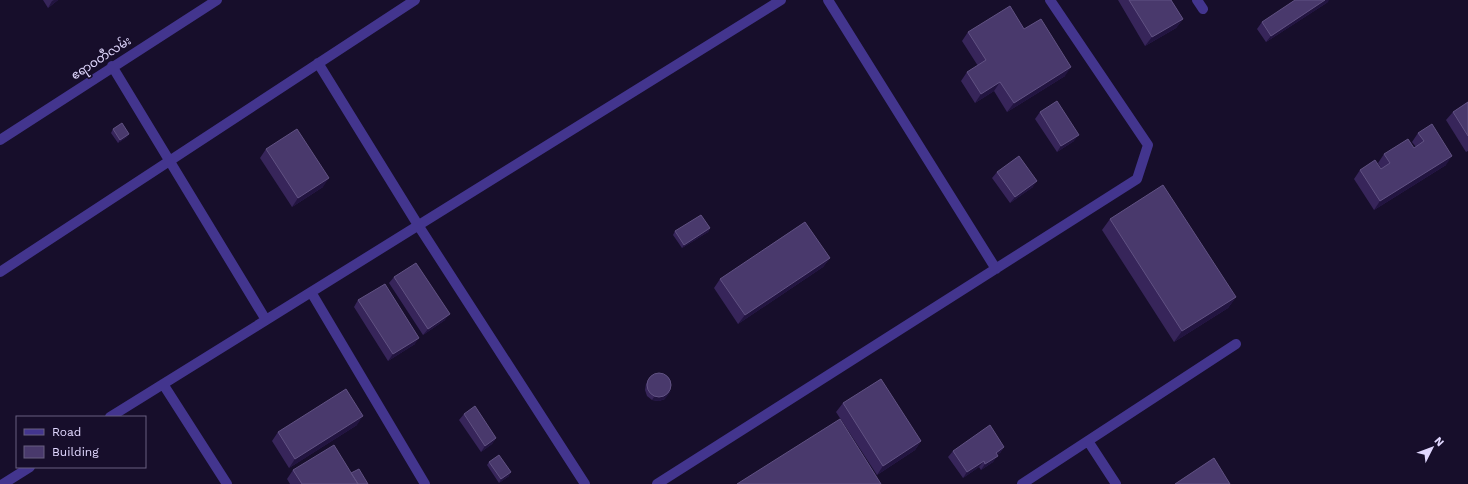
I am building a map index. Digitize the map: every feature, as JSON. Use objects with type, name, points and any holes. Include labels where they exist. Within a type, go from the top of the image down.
[{"type":"street","name":"ဧရာဝတီလမ်း","points":[[0,140],[112,66],[217,0]]},
{"type":"street","points":[[0,272],[415,0]]},
{"type":"street","points":[[112,416],[781,0]]},
{"type":"street","points":[[828,0],[996,269]]},
{"type":"street","points":[[657,484],[1137,179],[1148,145],[1050,0]]},
{"type":"street","points":[[318,63],[418,225],[585,484]]},
{"type":"street","points":[[112,66],[266,320]]},
{"type":"street","points":[[311,292],[425,484]]},
{"type":"street","points":[[1022,484],[1236,344]]},
{"type":"street","points":[[163,384],[227,484]]},
{"type":"street","points":[[1088,441],[1116,484]]},
{"type":"street","points":[[3,484],[28,468]]},
{"type":"building","points":[[1129,0],[1171,0],[1183,19],[1152,37]]},
{"type":"building","points":[[1295,0],[1325,0],[1271,36],[1262,22]]},
{"type":"building","points":[[1010,6],[1024,29],[1041,19],[1071,67],[1014,103],[1000,82],[981,94],[967,72],[986,60],[968,32]]},
{"type":"building","points":[[1057,101],[1079,135],[1061,146],[1040,112]]},
{"type":"building","points":[[1468,102],[1468,136],[1453,112]]},
{"type":"building","points":[[122,123],[129,134],[120,140],[113,129]]},
{"type":"building","points":[[1432,124],[1452,156],[1380,201],[1360,170],[1375,160],[1381,169],[1390,163],[1384,154],[1408,139],[1414,148],[1424,141],[1418,133]]},
{"type":"building","points":[[297,129],[329,178],[298,198],[266,149]]},
{"type":"building","points":[[1019,156],[1037,181],[1015,197],[997,172]]},
{"type":"building","points":[[1163,185],[1236,297],[1182,331],[1110,219]]},
{"type":"building","points":[[701,215],[710,228],[684,245],[675,231]]},
{"type":"building","points":[[805,222],[830,258],[745,315],[720,279]]},
{"type":"building","points":[[416,263],[450,314],[428,329],[394,277]]},
{"type":"building","points":[[385,284],[419,338],[393,354],[358,300]]},
{"type":"building","points":[[659,373],[668,376],[671,385],[668,394],[659,397],[650,394],[647,385],[650,376]]},
{"type":"building","points":[[881,379],[921,441],[883,466],[843,403]]},
{"type":"building","points":[[346,389],[363,416],[295,459],[278,432]]},
{"type":"building","points":[[475,406],[496,438],[485,446],[464,414]]},
{"type":"building","points":[[840,419],[881,484],[737,484]]},
{"type":"building","points":[[990,425],[1004,447],[996,453],[998,456],[985,464],[984,461],[967,472],[953,451]]},
{"type":"building","points":[[334,445],[358,484],[302,484],[293,470]]},
{"type":"building","points":[[499,455],[511,472],[501,479],[489,462]]},
{"type":"building","points":[[1214,458],[1230,484],[1175,484]]},
{"type":"building","points":[[359,469],[368,484],[358,484],[351,473]]}]
